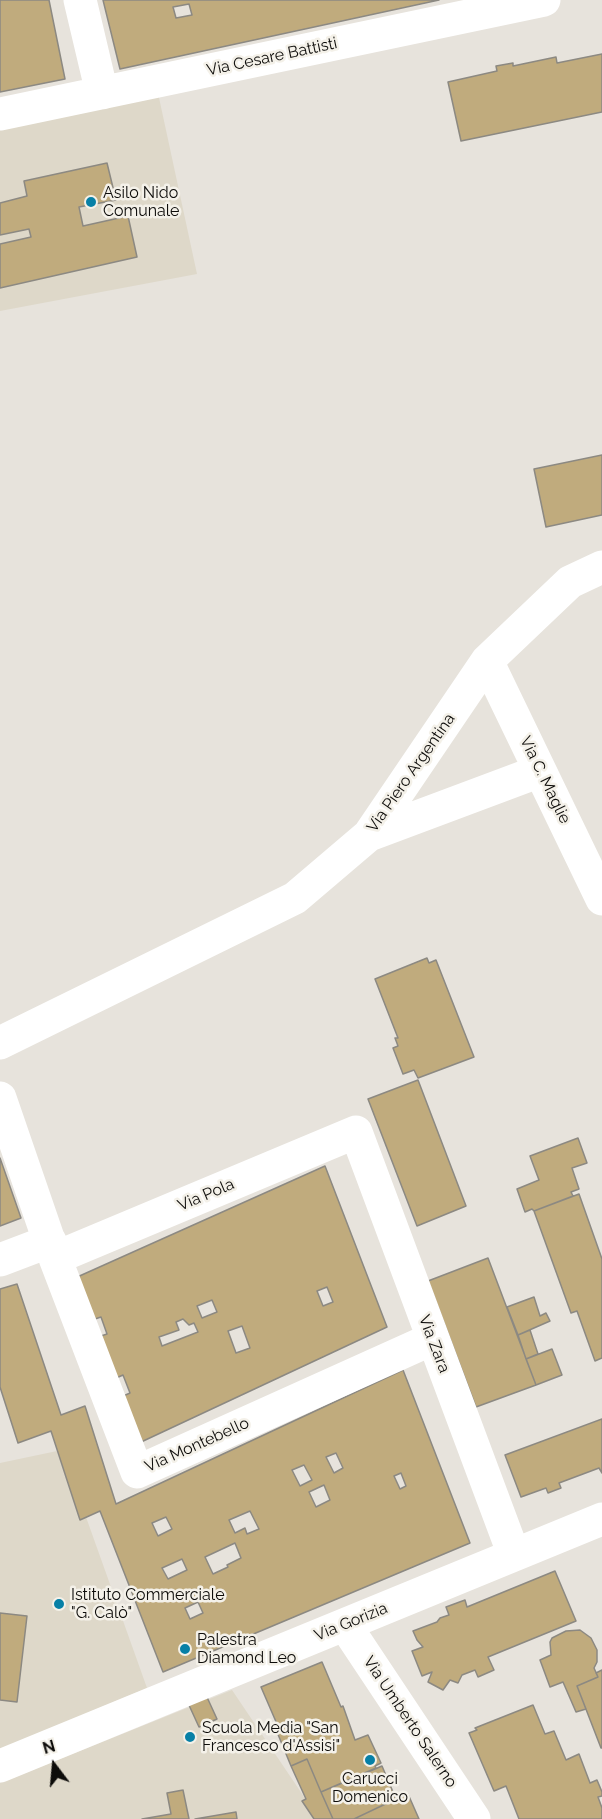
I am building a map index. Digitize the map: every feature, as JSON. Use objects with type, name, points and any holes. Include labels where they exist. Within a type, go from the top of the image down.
[{"type":"street","points":[[80,0],[102,93]]},
{"type":"street","name":"Via Cesare Battisti","points":[[0,114],[544,0]]},
{"type":"street","name":"Via Piero Argentina","points":[[0,1043],[295,898],[369,835],[488,661],[570,582],[602,567]]},
{"type":"street","name":"Via C. Maglie","points":[[488,661],[602,899]]},
{"type":"street","points":[[369,835],[540,771]]},
{"type":"street","points":[[0,1098],[52,1250]]},
{"type":"street","name":"Via Pola","points":[[0,1260],[52,1250],[356,1132]]},
{"type":"street","name":"Via Zara","points":[[356,1132],[514,1556]]},
{"type":"street","name":"Via Montebello","points":[[52,1250],[137,1472],[432,1339]]},
{"type":"street","name":"Via Gorizia","points":[[0,1766],[602,1519]]},
{"type":"street","name":"Via Umberto Salerno","points":[[345,1625],[474,1819]]},
{"type":"shaded area","name":"Asilo Nido Comunale","points":[[158,93],[197,274],[0,311],[0,130]]},
{"type":"shaded area","name":"Istituto Commerciale \"G. Calò\"","points":[[57,1451],[80,1519],[86,1517],[147,1688],[0,1750],[0,1463]]},
{"type":"shaded area","name":"Scuola Media \"San Francesco d'Assisi\"","points":[[232,1690],[319,1819],[0,1819],[0,1783]]},
{"type":"building","points":[[0,0],[49,0],[65,79],[0,92]]},
{"type":"building","points":[[103,0],[439,0],[120,69]],"holes":[[[189,4],[192,15],[176,18],[173,7]]]},
{"type":"building","points":[[602,54],[602,112],[461,141],[448,82],[497,71],[496,66],[513,63],[513,66],[556,57],[557,63]]},
{"type":"building","points":[[107,163],[116,200],[79,207],[83,226],[128,216],[137,257],[0,288],[0,244],[31,237],[29,229],[0,235],[0,203],[27,196],[24,181]]},
{"type":"building","points":[[602,455],[602,515],[546,527],[534,469]]},
{"type":"building","points":[[427,958],[429,963],[436,960],[474,1057],[418,1078],[414,1070],[403,1074],[393,1048],[398,1046],[395,1038],[398,1038],[375,979]]},
{"type":"building","points":[[418,1080],[466,1206],[417,1226],[368,1099]]},
{"type":"building","points":[[578,1138],[587,1163],[572,1168],[579,1189],[571,1192],[573,1196],[534,1211],[532,1209],[525,1212],[517,1189],[539,1180],[530,1156]]},
{"type":"building","points":[[0,1158],[21,1218],[0,1226]]},
{"type":"building","points":[[325,1166],[387,1327],[139,1443],[121,1397],[130,1393],[123,1375],[114,1379],[98,1337],[107,1334],[101,1317],[92,1320],[75,1278]],"holes":[[[327,1287],[333,1302],[323,1306],[317,1291]],[[212,1300],[217,1312],[202,1318],[197,1306]],[[183,1319],[189,1325],[194,1323],[198,1332],[162,1346],[159,1337],[179,1330],[176,1322]],[[242,1326],[250,1348],[236,1353],[228,1331]]]},
{"type":"building","points":[[579,1194],[602,1259],[602,1358],[595,1361],[577,1311],[571,1313],[534,1211]]},
{"type":"building","points":[[488,1258],[536,1385],[476,1407],[428,1281]]},
{"type":"building","points":[[17,1284],[61,1415],[85,1406],[116,1504],[403,1370],[470,1543],[163,1672],[100,1511],[80,1520],[51,1431],[18,1443],[0,1387],[0,1289]],"holes":[[[336,1453],[343,1468],[334,1473],[326,1457]],[[304,1465],[312,1480],[300,1486],[292,1470]],[[401,1473],[406,1486],[400,1489],[394,1476]],[[324,1485],[330,1500],[316,1507],[309,1492]],[[250,1511],[259,1529],[247,1534],[245,1528],[235,1533],[229,1520]],[[166,1517],[172,1529],[158,1536],[152,1523]],[[235,1543],[241,1558],[213,1574],[205,1557]],[[182,1559],[187,1570],[168,1579],[162,1568]],[[198,1602],[203,1613],[190,1619],[185,1608]]]},
{"type":"building","points":[[534,1297],[540,1316],[546,1313],[550,1321],[518,1335],[507,1307]]},
{"type":"building","points":[[530,1330],[538,1354],[526,1359],[518,1335]]},
{"type":"building","points":[[552,1349],[562,1375],[536,1385],[526,1359]]},
{"type":"building","points":[[602,1419],[602,1473],[599,1468],[559,1483],[561,1488],[548,1493],[546,1488],[521,1497],[505,1455]]},
{"type":"building","points":[[555,1571],[576,1621],[488,1657],[494,1670],[478,1677],[475,1670],[462,1675],[458,1683],[450,1680],[443,1690],[428,1682],[432,1672],[422,1676],[412,1651],[423,1647],[413,1631],[449,1615],[446,1607],[465,1600],[467,1607]]},
{"type":"building","points":[[0,1613],[27,1616],[17,1702],[0,1700]]},
{"type":"building","points":[[580,1630],[591,1638],[597,1650],[597,1662],[594,1668],[598,1677],[577,1686],[586,1709],[576,1712],[563,1682],[550,1687],[540,1660],[551,1655],[552,1638],[566,1631]]},
{"type":"building","points":[[322,1662],[341,1707],[343,1706],[355,1740],[368,1735],[381,1763],[375,1766],[376,1768],[321,1792],[307,1759],[291,1766],[277,1732],[280,1731],[261,1687]]},
{"type":"building","points":[[602,1670],[601,1748],[577,1686],[598,1677],[596,1673]]},
{"type":"building","points":[[206,1695],[217,1719],[199,1727],[188,1703]]},
{"type":"building","points":[[533,1705],[545,1734],[554,1731],[566,1760],[579,1754],[590,1783],[597,1780],[602,1792],[602,1796],[598,1797],[602,1808],[602,1819],[519,1819],[506,1786],[494,1791],[469,1733],[477,1730],[475,1728]]},
{"type":"building","points":[[307,1759],[333,1819],[314,1819],[302,1801],[306,1799],[291,1766]]},
{"type":"building","points":[[382,1766],[396,1799],[354,1819],[333,1819],[321,1792]]},
{"type":"building","points":[[183,1790],[189,1819],[142,1819],[171,1814],[167,1793]]},
{"type":"building","points":[[408,1794],[419,1819],[354,1819],[396,1799]]},
{"type":"building","points":[[236,1812],[237,1819],[195,1819]]},
{"type":"place","name":"Asilo Nido Comunale","points":[[91,202]]},
{"type":"place","name":"Istituto Commerciale \"G. Calò\"","points":[[59,1604]]},
{"type":"place","name":"Palestra Diamond Leo","points":[[185,1649]]},
{"type":"place","name":"Scuola Media \"San Francesco d'Assisi\"","points":[[190,1737]]},
{"type":"place","name":"Carucci Domenico","points":[[370,1760]]}]
